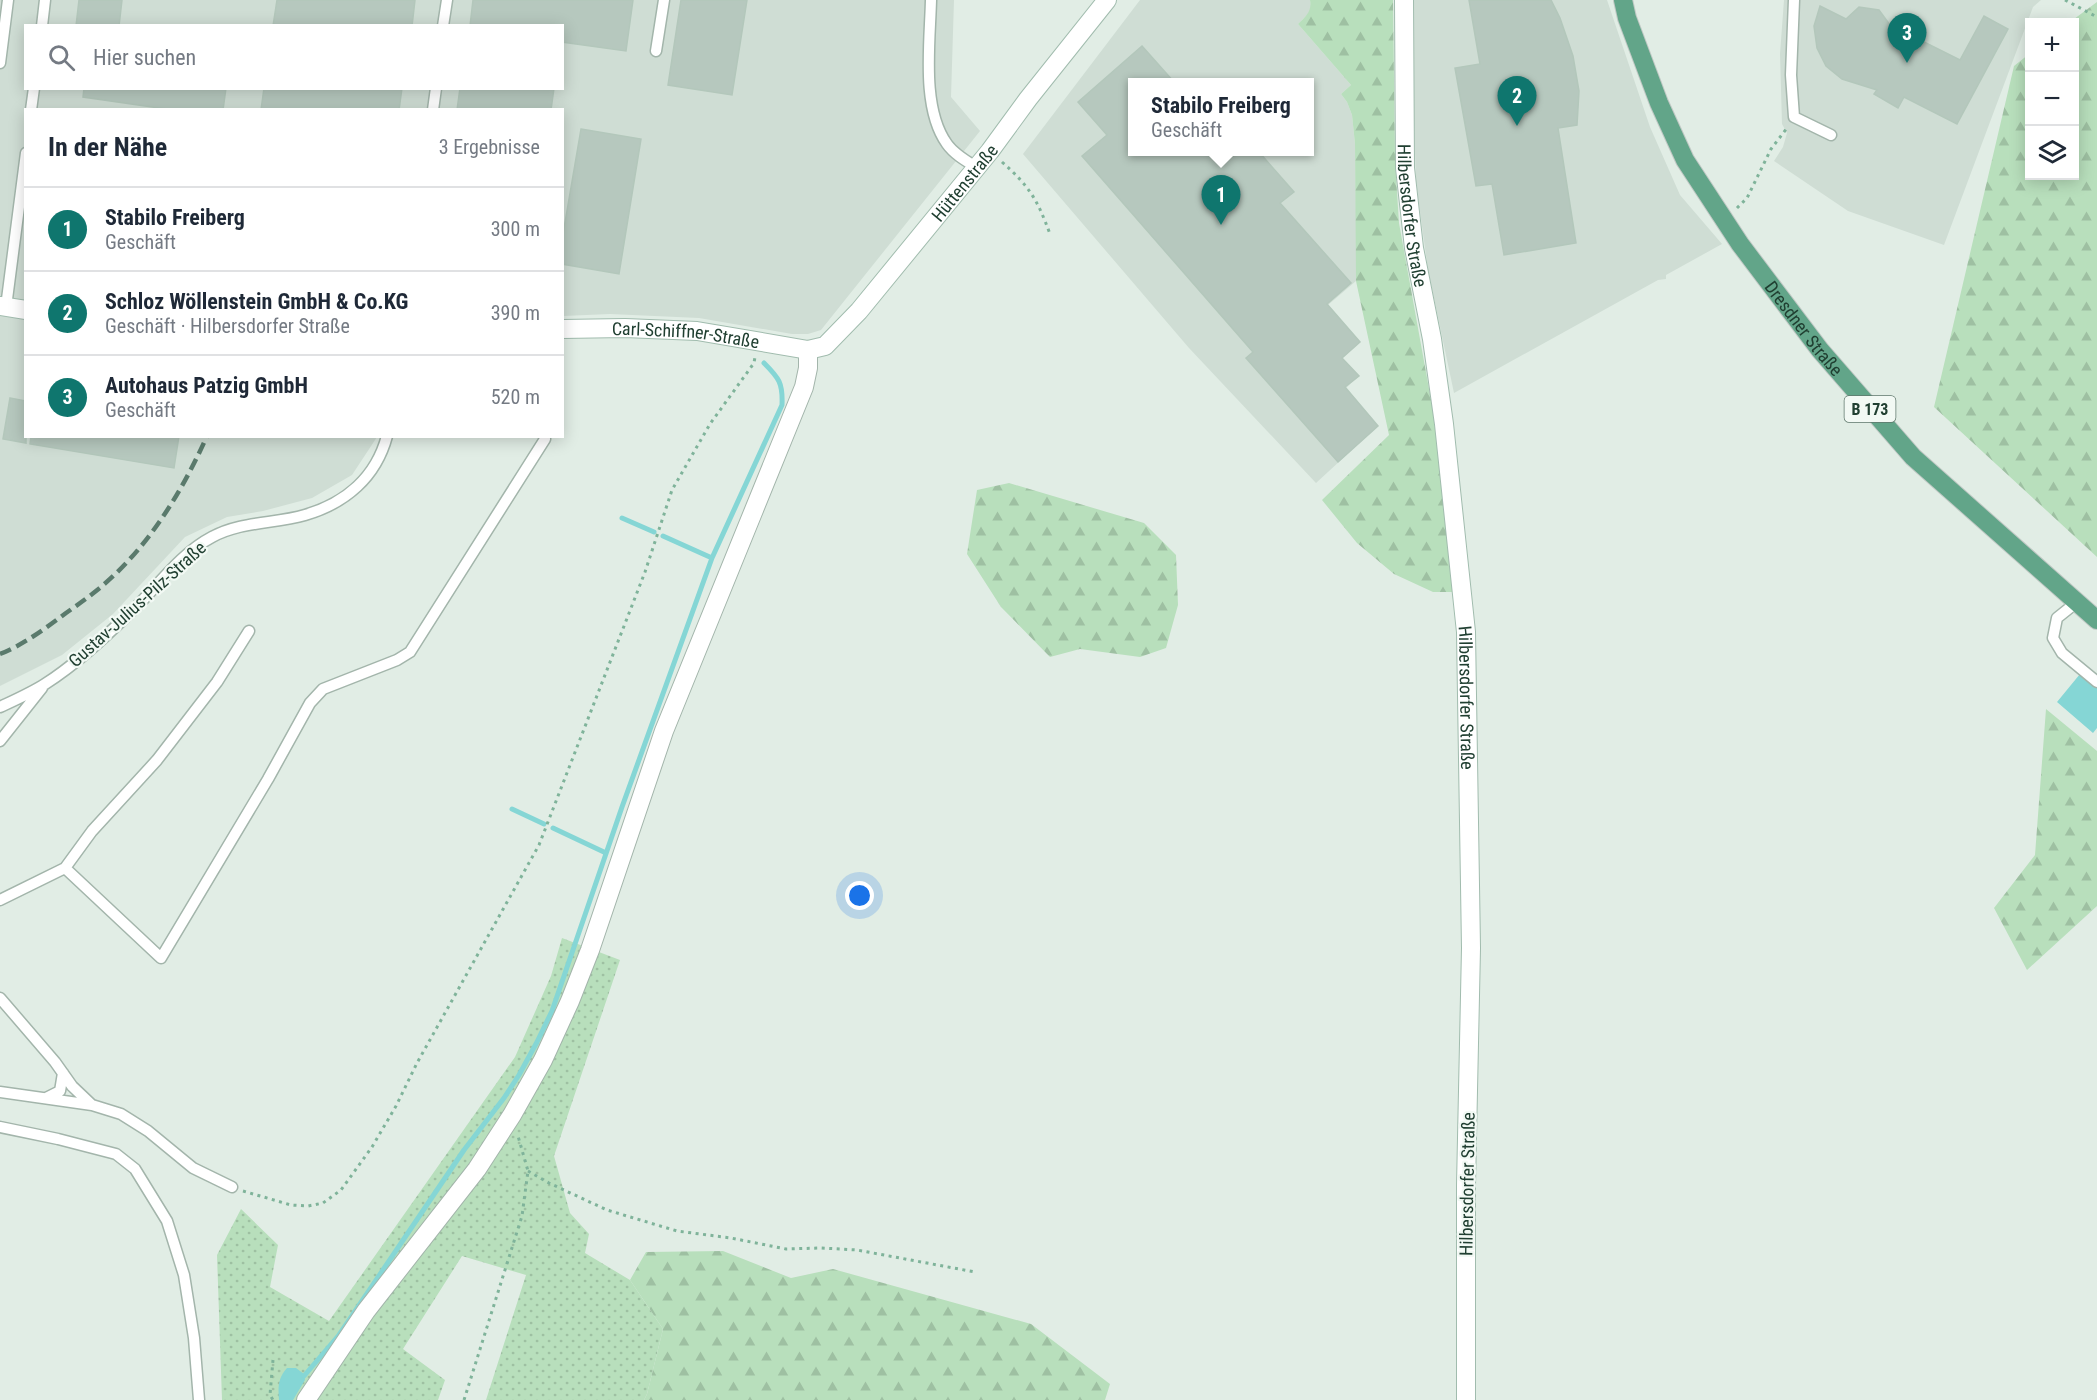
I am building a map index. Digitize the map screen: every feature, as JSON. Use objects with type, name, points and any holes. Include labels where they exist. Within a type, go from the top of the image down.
[{"type":"main road","name":"Hüttenstraße","points":[[808,350],[825,346],[844,327],[990,151],[1028,99],[1107,0]]},
{"type":"main road","name":"Hilbersdorfer Straße","points":[[1404,0],[1405,168],[1414,248],[1432,339],[1444,424],[1466,633],[1471,948],[1466,1186],[1466,1400]]},
{"type":"main road","name":"Dresdner Straße","points":[[1623,0],[1663,112],[1685,160],[1724,219],[1820,350],[1913,457],[2097,620]]},
{"type":"main road","points":[[3,306],[24,310]]},
{"type":"main road","name":"Carl-Schiffner-Straße","points":[[564,329],[625,328],[697,331],[808,350]]},
{"type":"main road","points":[[306,1400],[366,1311],[477,1169],[512,1115],[543,1060],[574,991],[664,731],[804,387],[808,368],[808,350]]},
{"type":"lane","points":[[0,63],[9,0]]},
{"type":"lane","points":[[42,24],[45,0]]},
{"type":"lane","points":[[443,24],[447,0]]},
{"type":"lane","points":[[656,51],[664,0]]},
{"type":"lane","points":[[931,0],[929,63],[932,110],[948,146],[958,156],[976,167]]},
{"type":"lane","points":[[1794,0],[1791,75],[1794,117],[1831,135]]},
{"type":"lane","points":[[31,108],[34,90]]},
{"type":"lane","points":[[433,108],[436,90]]},
{"type":"lane","points":[[3,306],[24,166]]},
{"type":"lane","name":"Gustav-Julius-Pilz-Straße","points":[[0,707],[44,685],[78,659],[130,614],[169,571],[212,537],[232,528],[305,515],[330,505],[352,491],[369,474],[382,456],[386,438]]},
{"type":"lane","points":[[65,867],[161,957],[268,779],[310,703],[323,690],[397,660],[410,652],[545,440]]},
{"type":"lane","points":[[2077,602],[2057,618],[2053,638],[2062,653],[2097,682]]},
{"type":"lane","points":[[0,900],[65,867],[92,831],[164,751],[217,682],[249,631]]},
{"type":"lane","points":[[0,741],[44,685]]},
{"type":"lane","points":[[0,998],[72,1086],[92,1105]]},
{"type":"lane","points":[[45,1098],[60,1091],[63,1073]]},
{"type":"lane","points":[[0,1092],[92,1105],[121,1114],[148,1131],[194,1168],[232,1187]]},
{"type":"lane","points":[[0,1127],[58,1138],[116,1154],[135,1169],[167,1221],[184,1275],[194,1338],[199,1400]]},
{"type":"path","points":[[2065,0],[2097,17]]},
{"type":"path","points":[[1724,219],[1747,198],[1771,149],[1794,117]]},
{"type":"path","points":[[990,151],[1020,178],[1037,201],[1050,234]]},
{"type":"path","points":[[247,1192],[291,1206],[323,1203],[335,1196],[346,1185],[378,1138],[417,1063],[539,845],[645,573],[672,489],[710,424],[754,363],[759,340]]},
{"type":"path","points":[[464,1400],[522,1216],[528,1171],[512,1115]]},
{"type":"path","points":[[528,1171],[549,1184],[607,1210],[677,1231],[732,1238],[786,1249],[857,1250],[975,1272]]},
{"type":"path","points":[[273,1360],[270,1395],[273,1400]]},
{"type":"shaded area","points":[[0,0],[954,0],[951,97],[980,131],[821,330],[808,334],[792,334],[699,318],[610,314],[564,316],[564,108],[24,108],[24,438],[376,438],[352,475],[312,498],[263,511],[227,517],[185,537],[113,614],[62,655],[0,686]]},
{"type":"shaded area","points":[[1140,0],[1310,0],[1309,13],[1298,24],[1351,85],[1341,94],[1352,115],[1355,144],[1357,276],[1356,281],[1328,305],[1360,342],[1342,358],[1359,376],[1346,388],[1378,426],[1316,483],[1189,348],[1023,154]]},
{"type":"shaded area","points":[[1410,0],[1607,0],[1650,127],[1680,195],[1722,244],[1666,275],[1666,279],[1658,280],[1454,393],[1428,270],[1416,182]]},
{"type":"shaded area","points":[[1784,0],[2041,0],[2033,7],[2029,18],[2025,18],[2025,28],[1944,245],[1848,211],[1774,161],[1783,147],[1787,133],[1782,124],[1780,54]]},
{"type":"green space","points":[[1310,0],[1393,0],[1395,161],[1399,223],[1433,411],[1454,592],[1433,592],[1394,574],[1357,543],[1322,500],[1389,435],[1356,281],[1355,144],[1352,115],[1341,94],[1351,85],[1298,24],[1309,11]]},
{"type":"green space","points":[[2097,2],[2097,557],[1934,407],[2014,66],[2025,57],[2025,180],[2079,180],[2079,18],[2075,18]]},
{"type":"green space","points":[[1009,483],[1144,523],[1176,555],[1178,605],[1166,648],[1140,657],[1080,649],[1050,657],[1001,607],[967,554],[977,490]]},
{"type":"green space","points":[[2046,709],[2097,751],[2097,906],[2027,970],[1994,908],[2035,855]]},
{"type":"green space","points":[[562,938],[620,960],[554,1156],[570,1213],[589,1234],[585,1253],[630,1280],[663,1329],[644,1400],[486,1400],[526,1275],[462,1256],[403,1349],[445,1380],[438,1400],[222,1400],[217,1255],[241,1209],[278,1245],[270,1287],[329,1321],[515,1057],[551,976]]},
{"type":"green space","points":[[723,1251],[791,1278],[833,1269],[1031,1324],[1110,1384],[1105,1400],[644,1400],[663,1329],[630,1280],[646,1252]]},
{"type":"water","points":[[2080,674],[2097,688],[2097,728],[2093,733],[2057,702]]},
{"type":"water","points":[[287,1368],[296,1368],[304,1374],[305,1380],[293,1400],[279,1400],[279,1383]]},
{"type":"building","points":[[79,0],[122,0],[119,24],[76,24]]},
{"type":"building","points":[[277,0],[415,0],[412,24],[273,24]]},
{"type":"building","points":[[473,0],[633,0],[626,51],[564,42],[564,24],[470,24]]},
{"type":"building","points":[[681,0],[747,0],[732,95],[668,85]]},
{"type":"building","points":[[1469,0],[1551,0],[1560,18],[1573,56],[1579,91],[1577,125],[1558,128],[1576,243],[1504,255],[1492,184],[1476,186],[1455,68],[1480,64]]},
{"type":"building","points":[[1820,6],[1846,19],[1859,7],[1879,10],[1890,25],[1960,60],[1984,16],[2008,29],[1957,124],[1904,97],[1898,108],[1874,94],[1877,90],[1842,79],[1826,66],[1817,48],[1814,26]]},
{"type":"building","points":[[1142,46],[1170,78],[1128,78],[1128,156],[1262,156],[1294,192],[1280,203],[1351,283],[1327,304],[1360,342],[1342,358],[1359,376],[1345,387],[1378,426],[1338,462],[1246,358],[1253,352],[1082,156],[1107,135],[1078,102]]},
{"type":"building","points":[[84,90],[226,90],[223,108],[159,108],[83,97]]},
{"type":"building","points":[[264,90],[402,90],[399,108],[261,108]]},
{"type":"building","points":[[460,90],[554,90],[551,108],[457,108]]},
{"type":"building","points":[[581,129],[641,139],[619,274],[564,264],[564,228]]},
{"type":"building","points":[[10,398],[24,401],[26,443],[3,439]]},
{"type":"building","points":[[31,438],[179,438],[174,468],[30,444]]},
{"type":"waterway","points":[[304,1376],[339,1335],[464,1150],[504,1098],[519,1075],[552,1011],[622,807],[712,558],[782,405],[779,381],[764,363]]},
{"type":"waterway","points":[[622,518],[654,532]]},
{"type":"waterway","points":[[663,536],[712,558]]},
{"type":"waterway","points":[[512,809],[544,824]]},
{"type":"waterway","points":[[553,828],[606,853]]},
{"type":"railway","points":[[0,654],[34,636],[85,600],[131,558],[174,500],[206,438]]},
{"type":"place","name":"Autohaus Patzig GmbH","points":[[1907,63]]},
{"type":"place","name":"Schloz Wöllenstein GmbH & Co.KG","points":[[1517,126]]},
{"type":"place","name":"Stabilo Freiberg","points":[[1221,225]]}]
